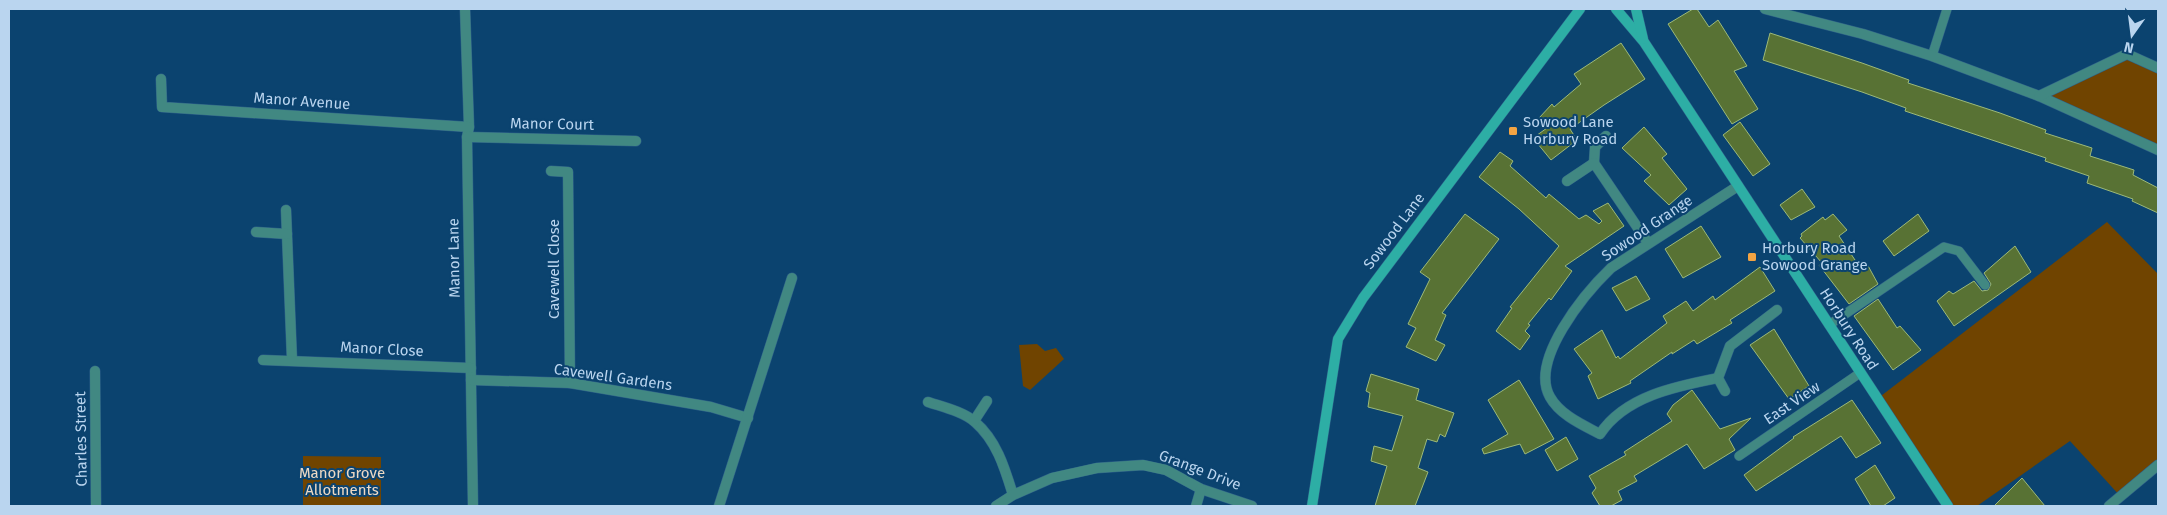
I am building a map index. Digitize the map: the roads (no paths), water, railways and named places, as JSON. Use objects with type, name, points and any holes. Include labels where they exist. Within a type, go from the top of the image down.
[{"type":"street","name":"Manor Lane","points":[[465,9],[473,506]]},
{"type":"street","name":"Sowood Lane","points":[[1312,506],[1338,339],[1362,298],[1580,9]]},
{"type":"street","name":"Horbury Road","points":[[1616,9],[1644,42],[1948,506]]},
{"type":"street","name":"Horbury Road","points":[[1636,9],[1644,42]]},
{"type":"street","points":[[1765,9],[1863,34],[1932,56],[2039,96],[2158,150]]},
{"type":"street","points":[[2039,96],[2127,54],[2158,68]]},
{"type":"street","name":"Manor Avenue","points":[[161,79],[162,107],[468,132]]},
{"type":"street","name":"Manor Court","points":[[468,132],[636,141]]},
{"type":"street","points":[[1606,136],[1595,147],[1594,163],[1648,243]]},
{"type":"street","points":[[1567,181],[1594,163]]},
{"type":"street","name":"Cavewell Close","points":[[551,171],[568,172],[570,383]]},
{"type":"street","name":"Sowood Grange","points":[[1718,378],[1694,383],[1642,399],[1606,424],[1600,434],[1572,418],[1550,398],[1545,384],[1545,371],[1549,356],[1572,316],[1594,284],[1611,268],[1738,186]]},
{"type":"street","points":[[286,210],[292,360]]},
{"type":"street","points":[[256,232],[287,234]]},
{"type":"street","points":[[718,506],[792,278]]},
{"type":"street","points":[[1725,391],[1718,378],[1730,346],[1777,310]]},
{"type":"street","name":"Manor Close","points":[[263,360],[471,368]]},
{"type":"street","name":"Charles Street","points":[[95,371],[96,506]]},
{"type":"street","name":"Cavewell Gardens","points":[[471,380],[570,383],[711,407],[748,418]]},
{"type":"street","points":[[974,421],[987,401]]},
{"type":"street","points":[[928,402],[974,421],[988,437],[1000,457],[1013,495]]},
{"type":"street","name":"Grange Drive","points":[[996,506],[1013,495],[1052,478],[1122,465],[1143,465],[1166,470],[1201,489],[1252,506]]},
{"type":"street","points":[[2110,506],[2158,465]]},
{"type":"street","points":[[1196,506],[1201,489]]},
{"type":"lane","points":[[1932,56],[1947,9]]},
{"type":"lane","points":[[1829,325],[1944,247],[1959,251],[1984,285]]},
{"type":"lane","name":"East View","points":[[1739,456],[1860,373]]},
{"type":"place","name":"Sowood Lane Horbury Road","points":[[1513,131]]},
{"type":"place","name":"Horbury Road Sowood Grange","points":[[1752,257]]},
{"type":"park label","name":"Manor Grove Allotments","points":[[342,482]]}]
